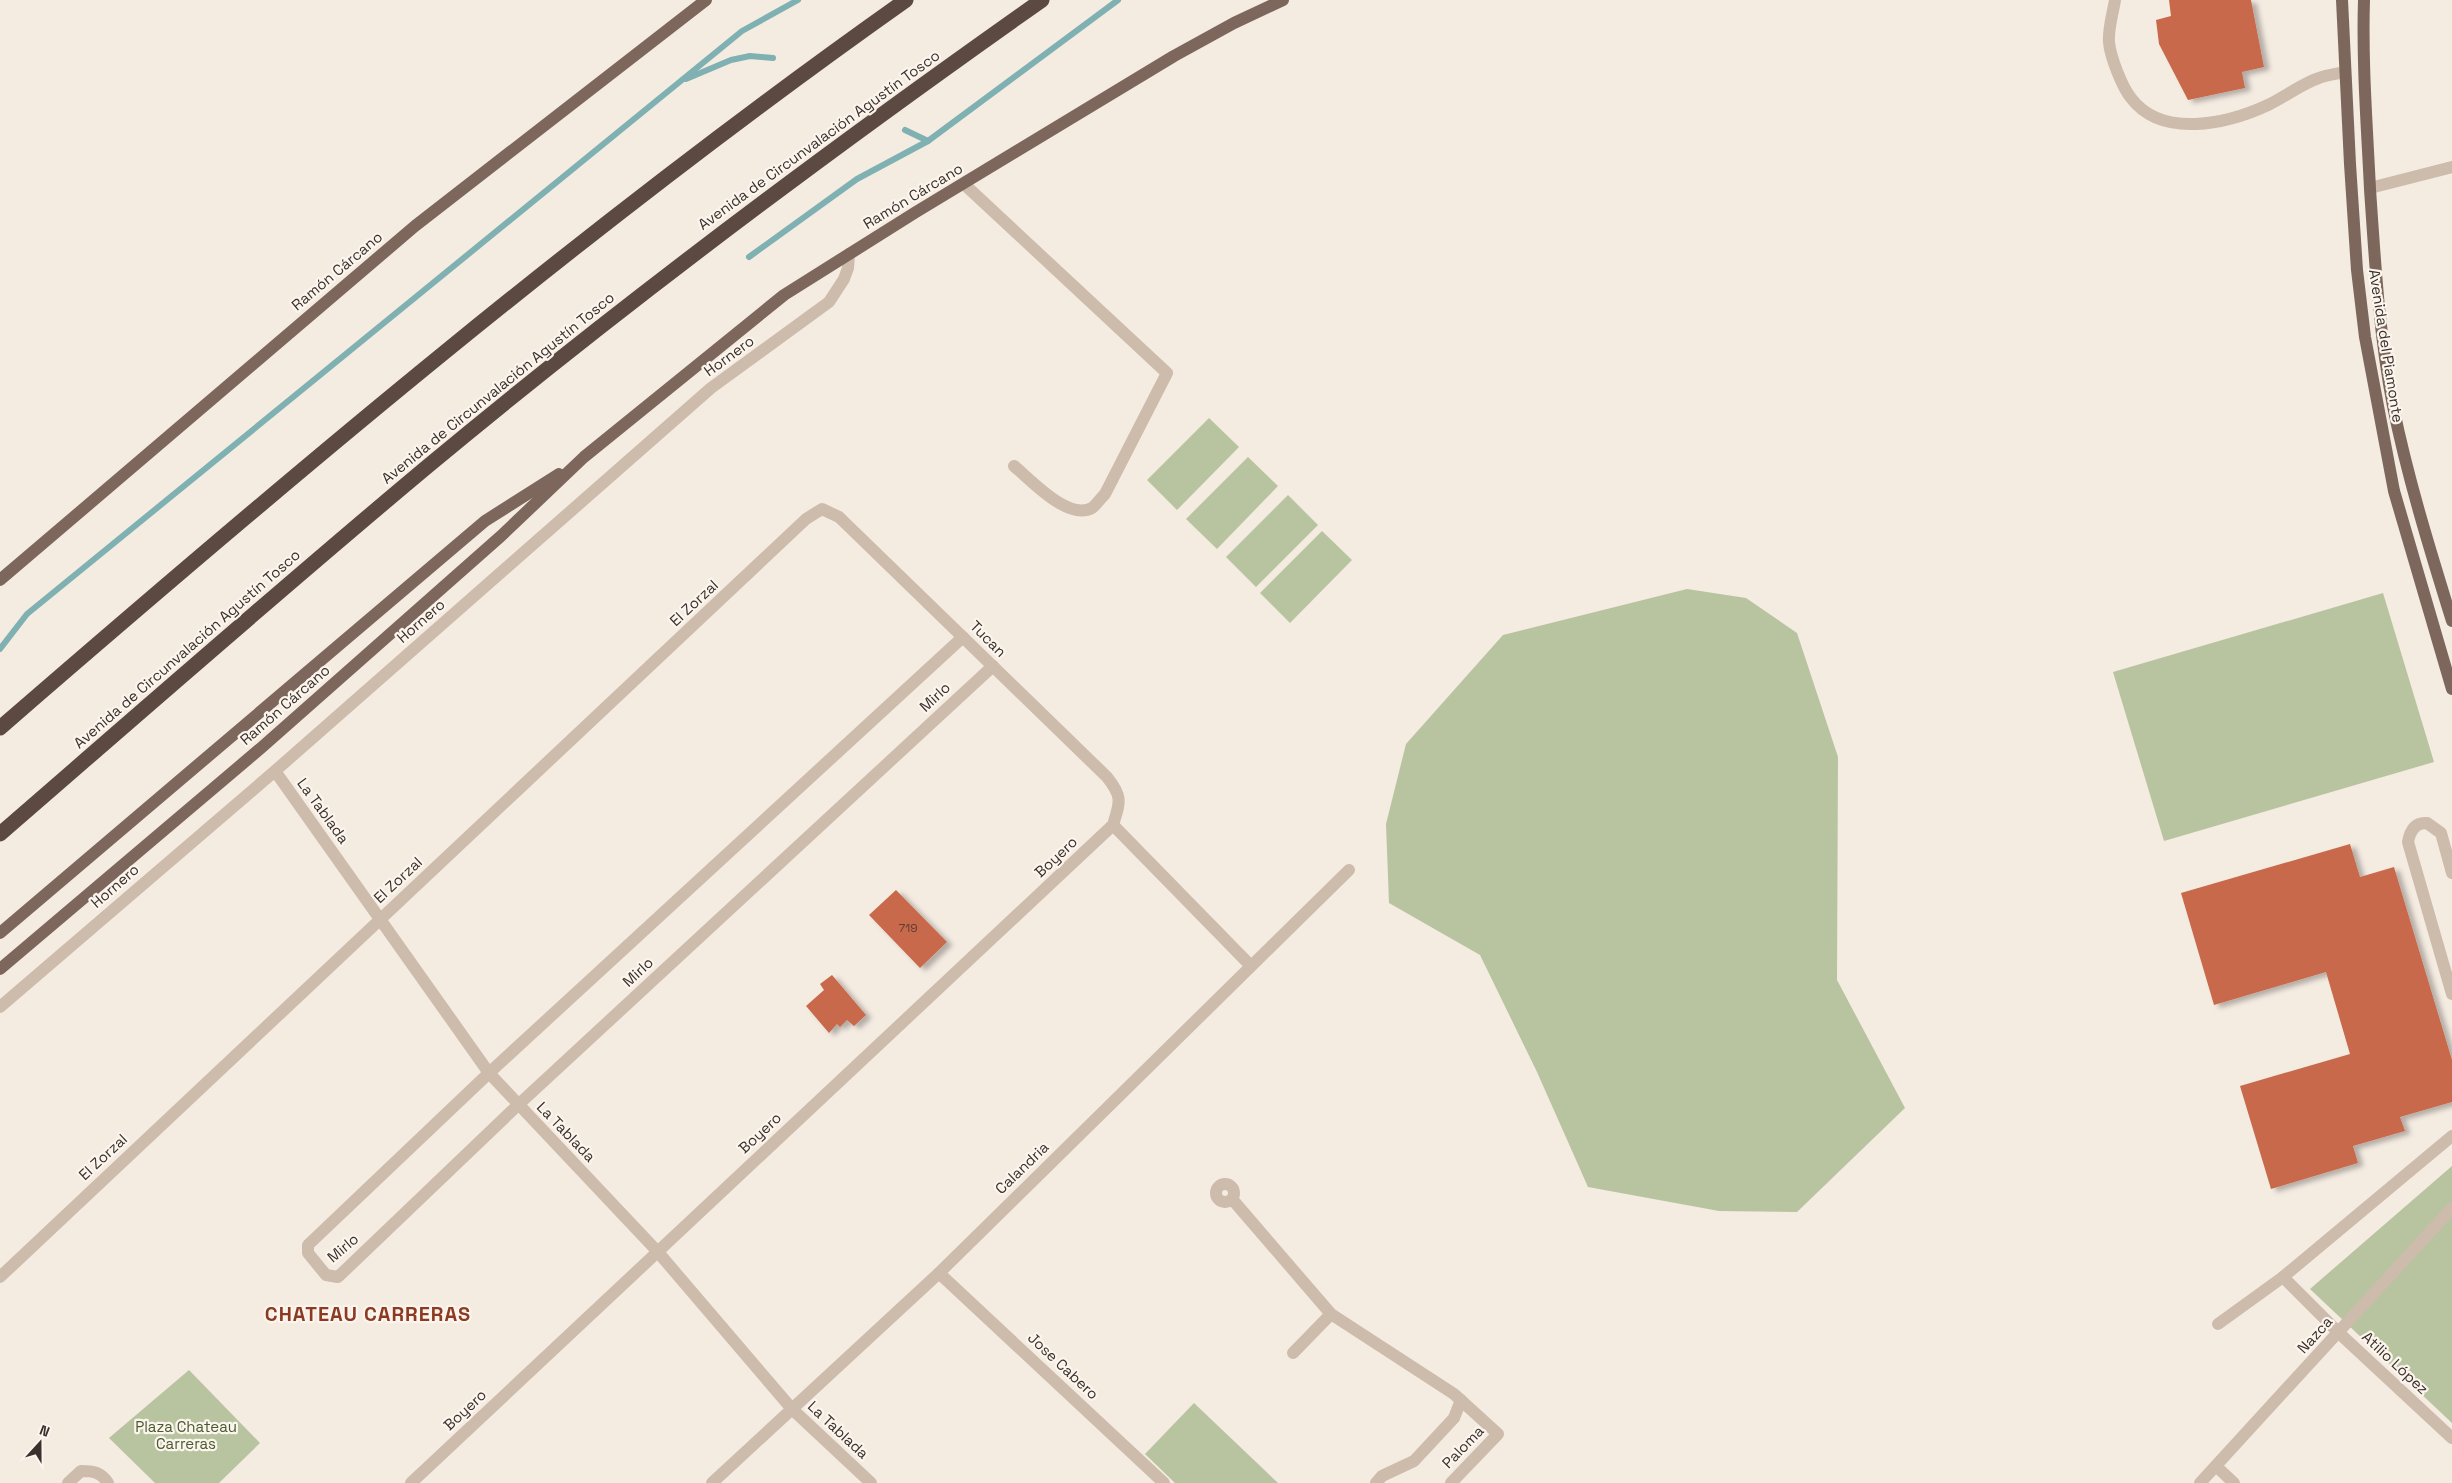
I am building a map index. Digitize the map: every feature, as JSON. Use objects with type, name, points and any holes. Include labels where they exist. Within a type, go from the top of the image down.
[{"type":"highway","points":[[0,728],[363,417],[654,186],[906,0]]},
{"type":"highway","name":"Avenida de Circunvalación Agustín Tosco","points":[[0,834],[429,465],[601,327],[804,172],[1042,0]]},
{"type":"main road","name":"Ramón Cárcano","points":[[0,580],[416,226],[706,0]]},
{"type":"main road","name":"Ramón Cárcano","points":[[0,969],[261,748],[501,536],[584,457],[784,295],[1174,56],[1234,23],[1283,0]]},
{"type":"main road","name":"Avenida del Piamonte","points":[[2342,0],[2357,270],[2376,398],[2394,491],[2452,689]]},
{"type":"main road","name":"Avenida del Piamonte","points":[[2364,0],[2363,54],[2376,294],[2393,404],[2413,496],[2452,621]]},
{"type":"main road","name":"Ramón Cárcano","points":[[0,933],[485,521],[584,457]]},
{"type":"street","points":[[2115,0],[2109,42],[2124,90],[2144,112],[2167,123],[2185,124],[2235,117],[2267,105],[2318,78],[2345,72]]},
{"type":"street","points":[[2370,188],[2452,167]]},
{"type":"street","points":[[964,184],[1167,372],[1105,494],[1091,508],[1074,511],[1051,498],[1014,466]]},
{"type":"street","name":"Hornero","points":[[0,1007],[275,771],[711,388],[829,302],[844,279],[848,268],[849,254]]},
{"type":"street","name":"Tucan","points":[[822,509],[839,517],[1107,777],[1117,790],[1120,801],[1113,826]]},
{"type":"street","name":"El Zorzal","points":[[0,1277],[806,519],[822,509]]},
{"type":"street","name":"Mirlo","points":[[963,637],[488,1073],[308,1245],[308,1253],[326,1274],[338,1276],[518,1105],[993,666]]},
{"type":"street","name":"La Tablada","points":[[275,771],[488,1073],[657,1251],[792,1409],[871,1483]]},
{"type":"street","points":[[2452,873],[2440,833],[2427,823],[2412,829],[2408,842],[2452,994]]},
{"type":"street","points":[[1113,826],[1252,966]]},
{"type":"street","name":"Boyero","points":[[411,1483],[1113,826]]},
{"type":"street","name":"Calandria","points":[[712,1483],[939,1273],[1349,870]]},
{"type":"street","points":[[2218,1324],[2283,1277],[2452,1136]]},
{"type":"street","points":[[1232,1199],[1331,1314],[1462,1400],[1454,1418],[1414,1461],[1382,1476],[1376,1483]]},
{"type":"street","name":"Nazca","points":[[2200,1483],[2452,1208]]},
{"type":"street","name":"Jose Cabero","points":[[939,1273],[1164,1483]]},
{"type":"street","name":"Atilio López","points":[[2283,1277],[2339,1333],[2452,1438]]},
{"type":"street","points":[[1293,1353],[1331,1314]]},
{"type":"street","name":"Paloma","points":[[1451,1483],[1498,1434],[1462,1400]]},
{"type":"street","points":[[2217,1466],[2234,1483]]},
{"type":"street","points":[[68,1483],[81,1471],[92,1471],[104,1477],[108,1483]]},
{"type":"green space","points":[[1209,418],[1239,447],[1177,510],[1147,480]]},
{"type":"green space","points":[[1248,457],[1278,486],[1217,549],[1186,519]]},
{"type":"green space","points":[[1288,495],[1318,525],[1256,587],[1226,557]]},
{"type":"green space","points":[[1322,531],[1352,560],[1290,623],[1260,593]]},
{"type":"green space","points":[[1687,589],[1746,598],[1797,633],[1838,757],[1837,980],[1905,1108],[1797,1212],[1719,1211],[1588,1187],[1537,1072],[1480,955],[1389,903],[1386,824],[1406,744],[1503,635]]},
{"type":"green space","points":[[2383,593],[2434,762],[2164,841],[2113,672]]},
{"type":"green space","points":[[2452,1166],[2452,1423],[2310,1289]]},
{"type":"green space","name":"Plaza Chateau Carreras","points":[[189,1370],[260,1443],[219,1483],[155,1483],[109,1438]]},
{"type":"green space","points":[[1194,1403],[1278,1483],[1175,1483],[1145,1454]]},
{"type":"building","points":[[2169,0],[2251,0],[2264,67],[2242,72],[2245,88],[2188,100],[2159,44],[2156,20],[2171,16]]},
{"type":"building","points":[[2350,844],[2360,877],[2394,867],[2452,1060],[2452,1102],[2400,1117],[2405,1131],[2353,1146],[2358,1163],[2271,1189],[2240,1086],[2350,1054],[2326,972],[2214,1005],[2181,893]]},
{"type":"building","points":[[896,890],[947,942],[920,968],[869,915]]},
{"type":"building","points":[[832,975],[866,1015],[854,1026],[847,1020],[840,1027],[837,1024],[829,1033],[806,1006],[824,990],[820,984]]},
{"type":"waterway","points":[[0,649],[27,614],[742,31],[798,0]]},
{"type":"waterway","points":[[749,257],[857,179],[928,141],[1118,0]]},
{"type":"waterway","points":[[686,79],[731,60],[750,56],[773,58]]},
{"type":"waterway","points":[[905,130],[928,141]]},
{"type":"district","name":"CHATEAU CARRERAS","points":[[368,1314]]}]
